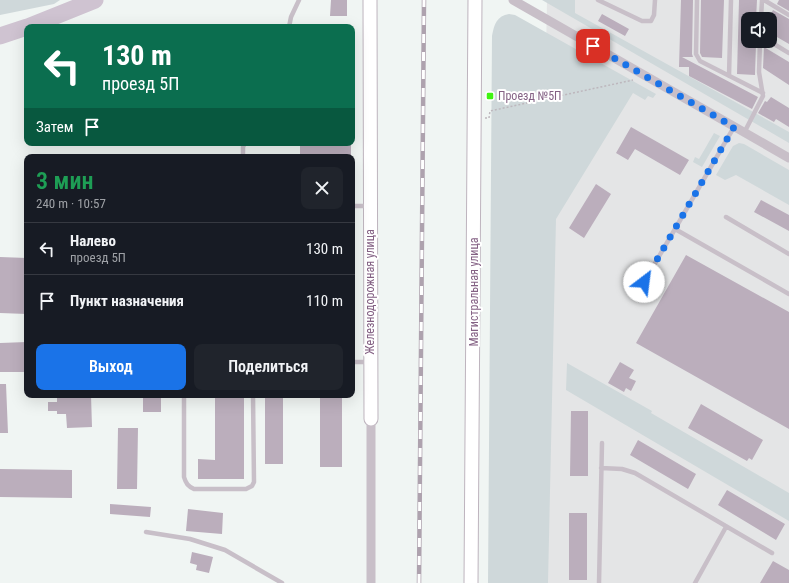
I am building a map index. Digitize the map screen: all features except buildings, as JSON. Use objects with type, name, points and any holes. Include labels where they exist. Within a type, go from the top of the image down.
[{"type":"main road","name":"Железнодорожная улица","points":[[370,0],[371,419]]},
{"type":"main road","name":"Магистральная улица","points":[[472,583],[475,0]]},
{"type":"street","points":[[514,0],[789,158]]},
{"type":"street","name":"Железнодорожная улица","points":[[371,419],[371,583]]},
{"type":"lane","points":[[289,24],[299,0]]},
{"type":"lane","points":[[598,0],[647,22],[651,21],[654,15],[655,0]]},
{"type":"lane","points":[[698,0],[697,58],[700,61],[763,93]]},
{"type":"lane","points":[[729,76],[731,0]]},
{"type":"lane","points":[[762,12],[763,0],[789,15]]},
{"type":"lane","points":[[777,46],[789,54]]},
{"type":"lane","points":[[744,133],[762,98],[763,93],[759,72],[760,48]]},
{"type":"lane","points":[[644,282],[734,127]]},
{"type":"lane","points":[[355,206],[370,206]]},
{"type":"lane","points":[[726,217],[789,254]]},
{"type":"lane","points":[[675,229],[789,294]]},
{"type":"lane","points":[[355,362],[371,362]]},
{"type":"lane","points":[[184,398],[184,477],[186,483],[194,489],[246,489],[252,486],[254,482],[253,398]]},
{"type":"lane","points":[[599,583],[602,443]]},
{"type":"lane","points":[[601,468],[628,470],[772,553]]},
{"type":"lane","points":[[695,583],[726,527]]},
{"type":"lane","points":[[146,532],[190,539],[226,550],[282,583]]},
{"type":"path","points":[[489,118],[490,111],[646,77]]},
{"type":"shaded area","points":[[0,0],[60,0],[54,4],[0,15]]},
{"type":"shaded area","points":[[542,0],[575,0],[575,13],[789,132],[789,143]]},
{"type":"shaded area","points":[[547,0],[789,0],[789,583],[531,583],[543,219]]},
{"type":"shaded area","points":[[509,14],[515,15],[656,94],[653,98],[648,96],[645,100],[633,93],[556,219],[548,583],[488,583],[492,36],[497,21]]},
{"type":"shaded area","points":[[714,133],[720,136],[702,167],[693,162],[695,157],[699,159]]},
{"type":"shaded area","points":[[739,143],[744,144],[789,170],[789,205],[736,175],[725,180],[716,175],[733,146]]},
{"type":"shaded area","points":[[567,363],[652,411],[651,413],[789,493],[789,521],[566,390]]},
{"type":"waterway","points":[[35,24],[95,0]]},
{"type":"waterway","points":[[0,36],[24,28]]},
{"type":"railway","points":[[419,583],[424,0]]},
{"type":"place","name":"Проезд №5П","points":[[490,96]]},
{"type":"route","points":[[593,46],[734,127],[644,282]]}]
